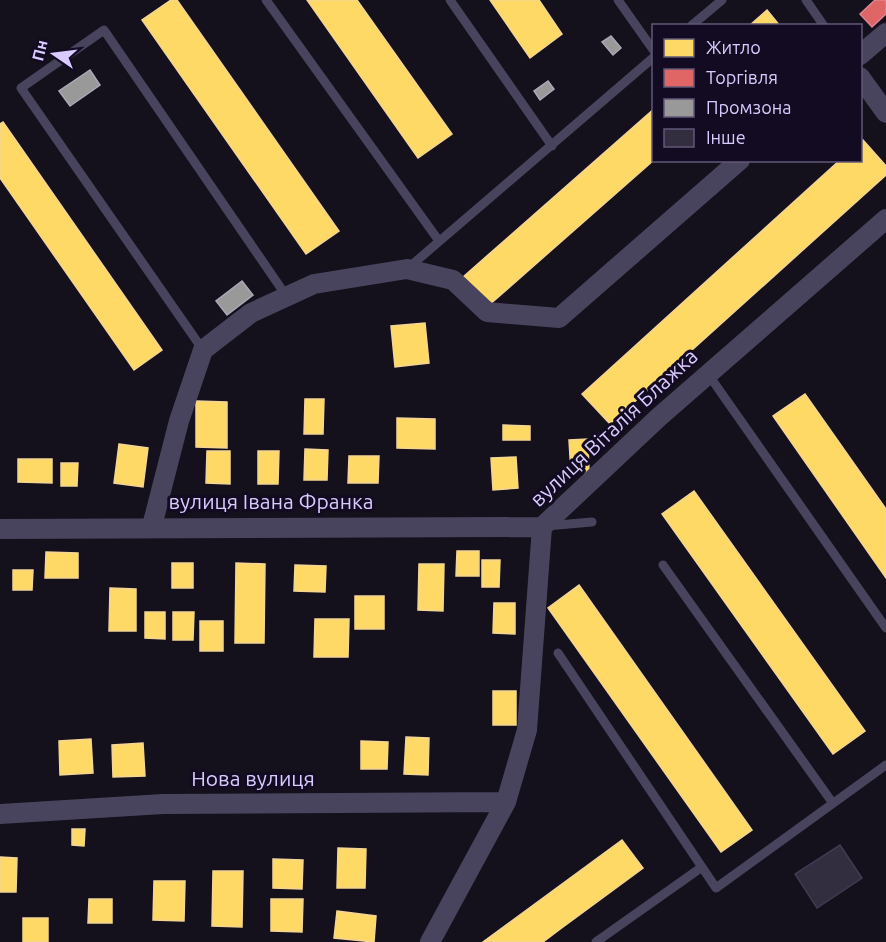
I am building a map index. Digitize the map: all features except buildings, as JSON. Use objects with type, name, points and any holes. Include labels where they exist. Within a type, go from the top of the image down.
[{"type":"street","points":[[862,55],[886,33]]},
{"type":"street","points":[[862,78],[886,113]]},
{"type":"street","points":[[152,526],[179,421],[202,350],[251,313],[314,284],[407,269],[453,280],[487,312],[559,318],[738,162]]},
{"type":"street","name":"вулиця Віталія Блажка","points":[[430,942],[506,802],[527,730],[542,527],[708,374],[886,219]]},
{"type":"street","name":"вулиця Івана Франка","points":[[0,529],[152,526],[542,527]]},
{"type":"street","name":"Нова вулиця","points":[[0,814],[163,804],[506,802]]},
{"type":"lane","points":[[266,0],[439,242]]},
{"type":"lane","points":[[450,0],[552,146]]},
{"type":"lane","points":[[618,0],[652,48]]},
{"type":"lane","points":[[693,24],[722,0]]},
{"type":"lane","points":[[806,0],[823,24]]},
{"type":"lane","points":[[202,350],[21,88],[104,30],[287,297]]},
{"type":"lane","points":[[407,269],[652,59]]},
{"type":"lane","points":[[708,374],[886,628]]},
{"type":"lane","points":[[542,527],[592,522]]},
{"type":"lane","points":[[663,565],[832,802]]},
{"type":"lane","points":[[558,652],[716,888],[886,765]]},
{"type":"lane","points":[[596,942],[702,867]]}]
